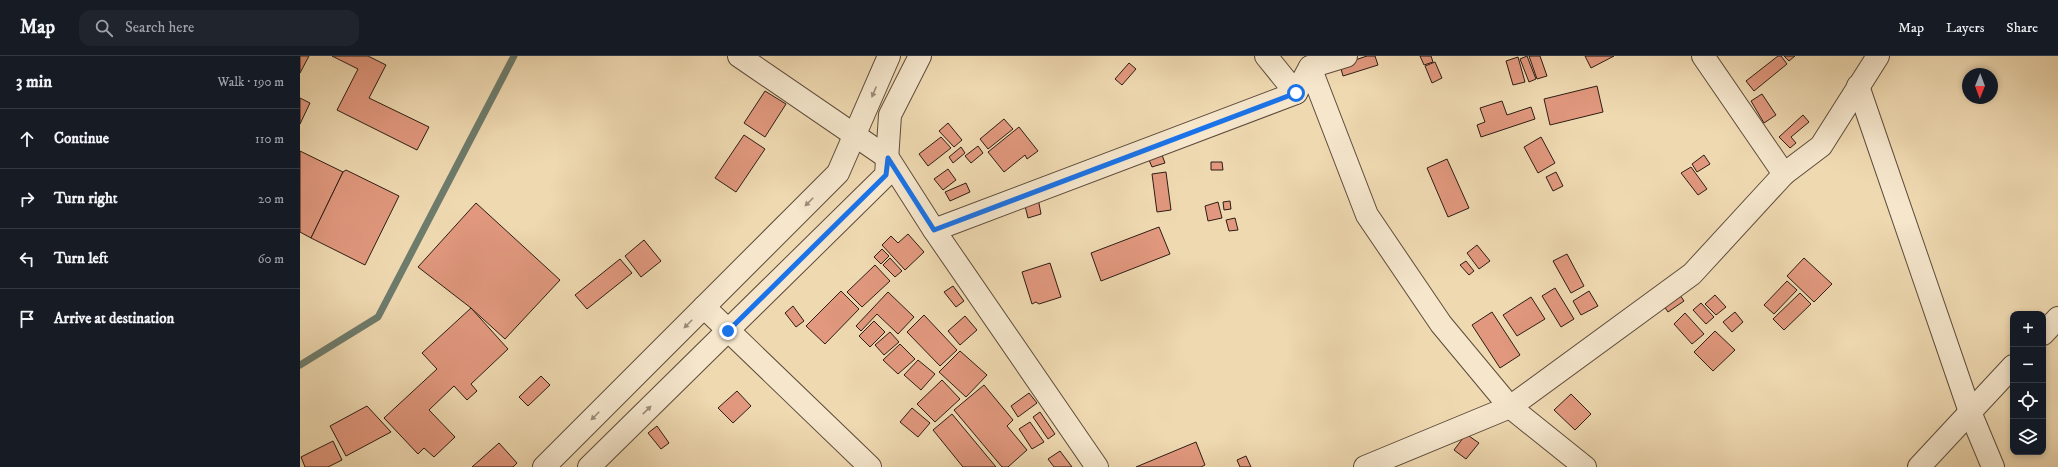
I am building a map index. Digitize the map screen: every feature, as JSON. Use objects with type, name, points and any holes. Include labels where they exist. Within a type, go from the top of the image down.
[{"type":"street","points":[[739,56],[888,158],[934,230],[1097,467]]},
{"type":"street","points":[[544,467],[838,173],[889,56]]},
{"type":"street","points":[[589,467],[886,175],[890,115],[920,56]]},
{"type":"street","points":[[1266,56],[1296,93]]},
{"type":"street","points":[[934,230],[1296,93],[1310,67],[1346,56]]},
{"type":"street","points":[[1703,56],[1784,174]]},
{"type":"street","points":[[1365,467],[1510,406],[1692,274],[1784,174],[1821,146],[1878,56]]},
{"type":"street","points":[[1310,67],[1367,215],[1441,324],[1510,406],[1585,467]]},
{"type":"street","points":[[1858,86],[1970,412],[1992,467]]},
{"type":"street","points":[[704,308],[870,467]]},
{"type":"street","points":[[2046,331],[2058,318]]},
{"type":"street","points":[[1919,467],[2010,369]]},
{"type":"building","points":[[300,56],[309,56],[300,73]]},
{"type":"building","points":[[332,56],[368,56],[386,65],[369,98],[429,127],[417,150],[337,110],[358,69]]},
{"type":"building","points":[[1367,56],[1375,56],[1378,65],[1343,76],[1340,65]]},
{"type":"building","points":[[1420,56],[1431,56],[1433,62],[1424,65]]},
{"type":"building","points":[[1527,56],[1536,79],[1529,82],[1520,59]]},
{"type":"building","points":[[1529,56],[1540,56],[1547,76],[1537,79]]},
{"type":"building","points":[[1585,56],[1614,56],[1591,68]]},
{"type":"building","points":[[1778,56],[1781,56],[1787,64],[1754,91],[1746,81]]},
{"type":"building","points":[[1784,56],[1795,56],[1789,61]]},
{"type":"building","points":[[1518,57],[1525,82],[1513,85],[1506,61]]},
{"type":"building","points":[[1435,62],[1442,78],[1432,83],[1425,66]]},
{"type":"building","points":[[1129,63],[1136,69],[1122,85],[1115,79]]},
{"type":"building","points":[[1597,86],[1603,112],[1550,125],[1544,99]]},
{"type":"building","points":[[765,91],[786,104],[765,137],[744,123]]},
{"type":"building","points":[[1762,94],[1776,115],[1764,123],[1751,101]]},
{"type":"building","points":[[300,98],[310,103],[300,124]]},
{"type":"building","points":[[1502,101],[1507,115],[1531,107],[1535,119],[1481,137],[1477,125],[1485,122],[1480,108]]},
{"type":"building","points":[[1803,115],[1809,122],[1791,137],[1796,143],[1790,148],[1779,137]]},
{"type":"building","points":[[1004,119],[1013,129],[988,149],[980,139]]},
{"type":"building","points":[[948,123],[962,140],[954,147],[939,131]]},
{"type":"building","points":[[1019,127],[1038,151],[1027,159],[1025,155],[1004,172],[988,152]]},
{"type":"building","points":[[744,135],[765,149],[736,192],[715,178]]},
{"type":"building","points":[[941,137],[951,148],[928,166],[919,154]]},
{"type":"building","points":[[1541,137],[1555,163],[1538,173],[1524,147]]},
{"type":"building","points":[[978,146],[983,153],[971,163],[965,156]]},
{"type":"building","points":[[961,147],[965,153],[953,163],[949,157]]},
{"type":"building","points":[[300,151],[343,172],[311,238],[300,232]]},
{"type":"building","points":[[1162,155],[1165,163],[1152,167],[1149,160]]},
{"type":"building","points":[[1704,155],[1710,164],[1697,172],[1692,164]]},
{"type":"building","points":[[1447,159],[1469,208],[1448,217],[1427,168]]},
{"type":"building","points":[[1211,162],[1222,162],[1223,170],[1211,170]]},
{"type":"building","points":[[1691,167],[1707,189],[1698,195],[1681,173]]},
{"type":"building","points":[[948,169],[956,180],[943,190],[934,179]]},
{"type":"building","points":[[346,170],[399,196],[365,265],[311,238],[343,172]]},
{"type":"building","points":[[1166,172],[1171,210],[1157,212],[1152,174]]},
{"type":"building","points":[[1556,172],[1563,186],[1553,191],[1546,177]]},
{"type":"building","points":[[966,183],[970,192],[950,201],[945,192]]},
{"type":"building","points":[[1038,198],[1041,214],[1028,218],[1024,202]]},
{"type":"building","points":[[1230,201],[1231,209],[1224,210],[1223,202]]},
{"type":"building","points":[[1218,202],[1222,218],[1208,221],[1205,206]]},
{"type":"building","points":[[476,203],[560,280],[505,339],[471,308],[418,267]]},
{"type":"building","points":[[1235,218],[1238,230],[1229,231],[1226,220]]},
{"type":"building","points":[[1159,227],[1170,254],[1101,281],[1091,253]]},
{"type":"building","points":[[908,234],[924,252],[905,270],[882,245],[891,236],[898,243]]},
{"type":"building","points":[[644,240],[661,261],[641,277],[625,256]]},
{"type":"building","points":[[1477,245],[1490,261],[1479,269],[1467,253]]},
{"type":"building","points":[[882,249],[889,256],[881,264],[874,257]]},
{"type":"building","points":[[1567,254],[1584,286],[1571,293],[1553,261]]},
{"type":"building","points":[[890,258],[902,271],[895,277],[883,265]]},
{"type":"building","points":[[1804,258],[1832,284],[1814,302],[1787,276]]},
{"type":"building","points":[[620,259],[632,273],[587,309],[575,295]]},
{"type":"building","points":[[1466,261],[1474,271],[1469,275],[1460,265]]},
{"type":"building","points":[[1050,263],[1061,297],[1039,304],[1036,302],[1032,304],[1022,272]]},
{"type":"building","points":[[875,265],[890,281],[862,307],[847,292]]},
{"type":"building","points":[[1787,281],[1797,290],[1774,314],[1764,305]]},
{"type":"building","points":[[953,286],[964,301],[956,307],[944,292]]},
{"type":"building","points":[[1555,288],[1574,319],[1561,327],[1542,296]]},
{"type":"building","points":[[1676,289],[1684,301],[1668,312],[1660,300]]},
{"type":"building","points":[[841,291],[859,309],[825,344],[806,326]]},
{"type":"building","points":[[1589,291],[1598,306],[1581,315],[1573,301]]},
{"type":"building","points":[[888,292],[914,317],[898,334],[877,314],[861,331],[856,326]]},
{"type":"building","points":[[1800,293],[1811,304],[1784,330],[1773,319]]},
{"type":"building","points":[[1715,295],[1726,307],[1716,315],[1705,304]]},
{"type":"building","points":[[1531,297],[1545,319],[1517,336],[1503,315]]},
{"type":"building","points":[[1701,303],[1714,317],[1706,324],[1693,310]]},
{"type":"building","points":[[793,306],[804,321],[796,327],[785,313]]},
{"type":"building","points":[[471,308],[508,349],[471,384],[477,391],[467,400],[454,386],[429,410],[455,437],[434,457],[424,448],[418,454],[384,418],[437,369],[422,353]]},
{"type":"building","points":[[1492,312],[1520,355],[1500,368],[1472,325]]},
{"type":"building","points":[[1735,312],[1743,322],[1732,332],[1723,322]]},
{"type":"building","points":[[1685,313],[1704,334],[1692,344],[1674,324]]},
{"type":"building","points":[[924,315],[957,350],[940,366],[907,332]]},
{"type":"building","points":[[965,316],[977,330],[960,345],[948,331]]},
{"type":"building","points":[[874,321],[885,332],[870,347],[859,336]]},
{"type":"building","points":[[1715,331],[1735,350],[1713,371],[1694,352]]},
{"type":"building","points":[[890,332],[899,342],[884,355],[875,345]]},
{"type":"building","points":[[900,344],[915,359],[898,374],[883,360]]},
{"type":"building","points":[[960,351],[987,375],[966,397],[939,372]]},
{"type":"building","points":[[918,360],[935,374],[921,390],[904,375]]},
{"type":"building","points":[[541,376],[550,385],[528,406],[519,397]]},
{"type":"building","points":[[942,380],[960,399],[935,422],[917,404]]},
{"type":"building","points":[[984,385],[1013,420],[1007,426],[1027,450],[1008,467],[1002,467],[954,410]]},
{"type":"building","points":[[737,391],[751,406],[733,423],[718,408]]},
{"type":"building","points":[[1029,393],[1037,403],[1018,417],[1011,406]]},
{"type":"building","points":[[1571,394],[1591,414],[1575,430],[1554,410]]},
{"type":"building","points":[[367,406],[391,432],[346,456],[330,426]]},
{"type":"building","points":[[912,408],[930,423],[918,437],[900,422]]},
{"type":"building","points":[[1040,412],[1055,434],[1048,439],[1033,417]]},
{"type":"building","points":[[952,414],[996,467],[963,467],[933,430]]},
{"type":"building","points":[[1030,422],[1044,442],[1032,449],[1019,429]]},
{"type":"building","points":[[657,426],[669,443],[661,449],[648,433]]},
{"type":"building","points":[[1466,434],[1479,443],[1466,459],[1454,450]]},
{"type":"building","points":[[333,441],[342,460],[328,467],[305,467],[301,457]]},
{"type":"building","points":[[1196,442],[1205,465],[1201,467],[1136,467]]},
{"type":"building","points":[[499,443],[517,463],[513,467],[472,467]]},
{"type":"building","points":[[1060,451],[1072,467],[1054,467],[1048,459]]},
{"type":"building","points":[[1246,456],[1251,467],[1240,467],[1237,460]]},
{"type":"waterway","points":[[300,365],[378,317],[514,56]]},
{"type":"route","points":[[728,331],[886,175],[888,158],[934,230],[1296,93]]}]
